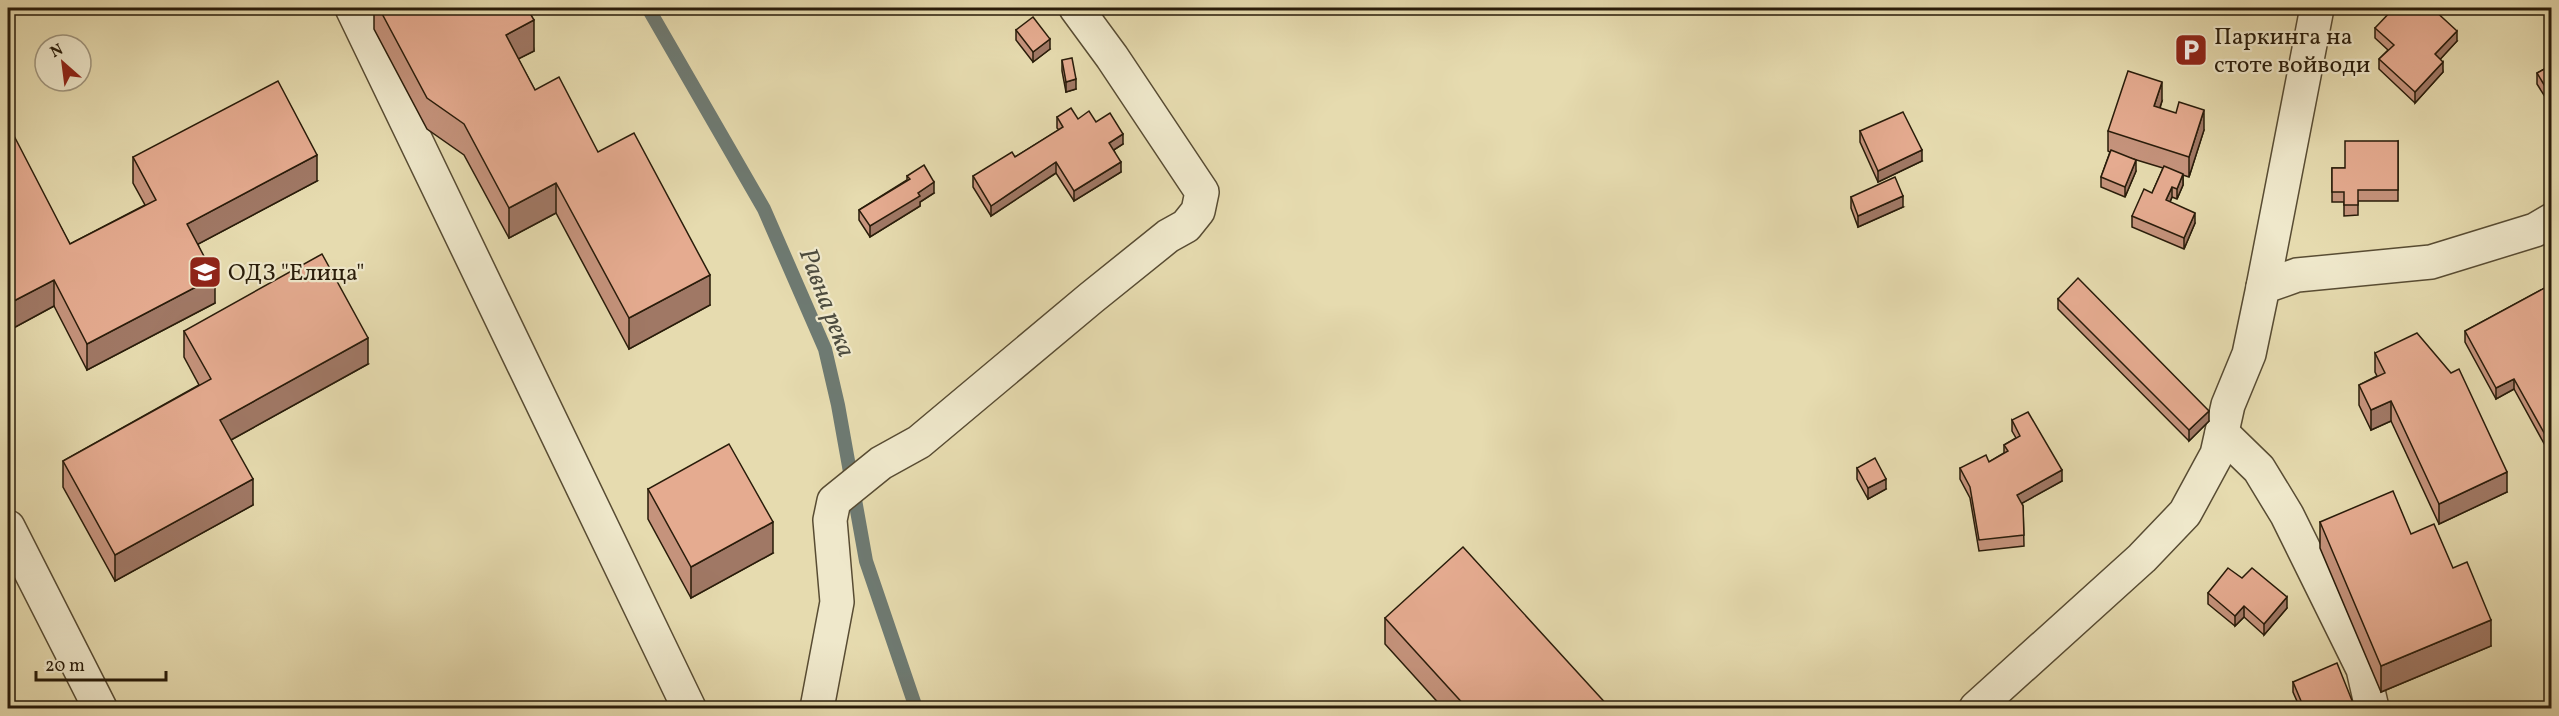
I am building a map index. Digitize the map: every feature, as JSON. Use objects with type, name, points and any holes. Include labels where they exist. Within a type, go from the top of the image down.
[{"type":"street","points":[[352,8],[689,708]]},
{"type":"street","points":[[817,708],[837,602],[830,520],[834,501],[881,463],[919,442],[1117,277],[1168,236],[1186,226],[1198,211],[1202,192],[1112,57],[1076,8]]},
{"type":"street","points":[[1976,708],[2142,558],[2185,513],[2217,454],[2228,405],[2249,354],[2317,8]]},
{"type":"street","points":[[2263,286],[2297,275],[2431,262],[2535,230],[2552,220]]},
{"type":"street","points":[[2222,433],[2259,469],[2287,515],[2363,669],[2372,708]]},
{"type":"street","points":[[8,527],[100,708]]},
{"type":"building","points":[[379,8],[527,8],[534,20],[506,35],[535,90],[559,77],[598,152],[634,133],[710,275],[629,318],[556,183],[509,208],[464,124],[427,98]]},
{"type":"building","points":[[2394,8],[2432,8],[2457,31],[2435,54],[2443,62],[2415,92],[2379,59],[2394,45],[2375,28]]},
{"type":"building","points":[[1033,17],[1050,39],[1033,52],[1016,30]]},
{"type":"building","points":[[1072,58],[1076,79],[1066,82],[1062,60]]},
{"type":"building","points":[[2552,65],[2552,98],[2537,73]]},
{"type":"building","points":[[2128,71],[2162,82],[2154,106],[2176,113],[2179,102],[2204,110],[2189,157],[2108,131]]},
{"type":"building","points":[[278,81],[317,155],[187,224],[215,277],[87,344],[54,280],[8,304],[8,132],[11,130],[70,244],[156,200],[133,157]]},
{"type":"building","points":[[1071,108],[1078,119],[1089,111],[1096,122],[1110,113],[1123,134],[1109,143],[1121,162],[1074,191],[1056,162],[991,206],[973,176],[1012,152],[1015,157],[1063,127],[1057,117]]},
{"type":"building","points":[[1903,112],[1922,150],[1878,171],[1860,131]]},
{"type":"building","points":[[2345,141],[2398,141],[2398,190],[2358,190],[2358,205],[2344,205],[2344,192],[2332,192],[2332,168],[2345,168]]},
{"type":"building","points":[[2111,150],[2136,160],[2125,187],[2101,177]]},
{"type":"building","points":[[924,165],[934,182],[918,193],[920,196],[870,226],[859,210],[910,179],[907,176]]},
{"type":"building","points":[[2164,166],[2183,174],[2177,189],[2172,187],[2166,200],[2195,213],[2184,238],[2132,216],[2144,189],[2152,193]]},
{"type":"building","points":[[1895,177],[1903,196],[1858,216],[1851,197]]},
{"type":"building","points":[[322,254],[368,338],[220,420],[253,479],[115,555],[63,461],[211,379],[184,331]]},
{"type":"building","points":[[2078,278],[2209,411],[2189,430],[2058,299]]},
{"type":"building","points":[[2552,284],[2552,447],[2514,379],[2496,388],[2465,331]]},
{"type":"building","points":[[2417,333],[2451,373],[2459,369],[2507,472],[2439,504],[2391,401],[2371,410],[2359,385],[2385,373],[2375,353]]},
{"type":"building","points":[[2028,412],[2062,470],[2017,495],[2023,506],[2024,535],[1979,540],[1970,487],[1960,468],[1986,455],[1989,462],[2008,451],[2004,445],[2020,436],[2012,420]]},
{"type":"building","points":[[729,444],[773,522],[691,567],[648,489]]},
{"type":"building","points":[[1875,458],[1886,479],[1868,488],[1857,468]]},
{"type":"building","points":[[2393,491],[2411,534],[2434,524],[2453,568],[2467,562],[2491,620],[2381,666],[2320,522]]},
{"type":"building","points":[[1463,547],[1610,708],[1467,708],[1385,618]]},
{"type":"building","points":[[2228,568],[2242,578],[2252,568],[2287,597],[2264,624],[2244,606],[2235,616],[2208,593]]},
{"type":"building","points":[[2337,663],[2355,708],[2304,708],[2293,682]]},
{"type":"building","points":[[8,698],[13,708],[8,708]]},
{"type":"waterway","name":"Равна река","points":[[648,8],[764,209],[825,349],[838,405],[866,561],[916,708]]},
{"type":"place","name":"Паркинга на стоте войводи","points":[[2191,50]]},
{"type":"place","name":"ОДЗ \"Елица\"","points":[[205,272]]}]
